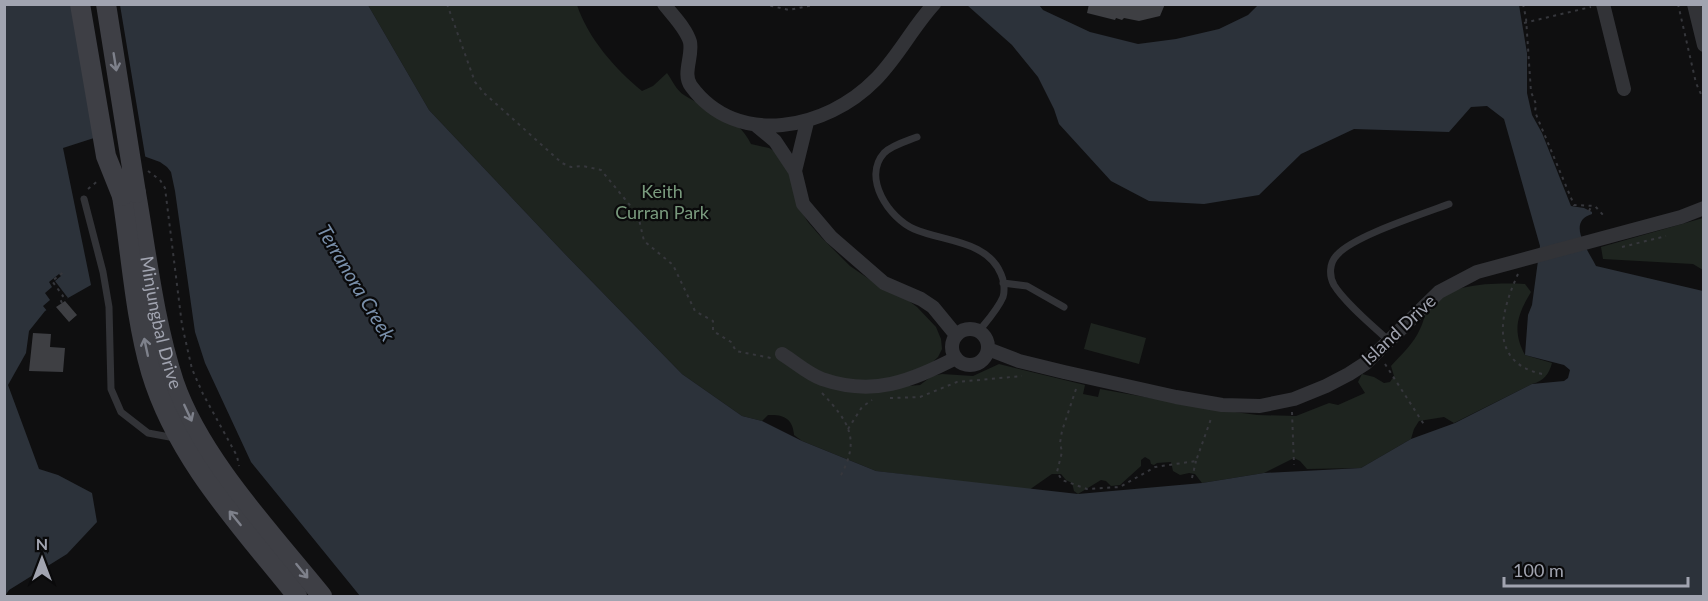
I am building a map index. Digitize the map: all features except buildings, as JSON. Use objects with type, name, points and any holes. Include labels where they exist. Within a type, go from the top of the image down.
[{"type":"main road","points":[[80,4],[106,156],[129,195]]},
{"type":"main road","name":"Minjungbal Drive","points":[[90,4],[129,195],[175,384],[203,442],[236,489],[322,597]]},
{"type":"main road","name":"Minjungbal Drive","points":[[106,4],[129,195],[141,324],[152,372],[168,415],[193,462],[297,597]]},
{"type":"street","points":[[664,4],[688,36],[690,45],[687,80],[693,89],[713,108],[746,124],[758,126],[807,122],[837,109],[869,86],[884,70],[934,4]]},
{"type":"street","points":[[1694,4],[1704,45]]},
{"type":"street","points":[[1597,6],[1624,89]]},
{"type":"street","points":[[795,171],[807,122]]},
{"type":"street","points":[[758,126],[775,141],[795,171],[803,204],[831,237],[884,283],[921,299],[933,308],[956,335]]},
{"type":"street","name":"Island Drive","points":[[988,349],[1019,361],[1176,397],[1222,405],[1260,406],[1294,399],[1326,386],[1366,363],[1439,292],[1477,272],[1681,217],[1704,207]]},
{"type":"street","points":[[964,329],[979,331],[986,339],[988,349],[983,359],[978,363],[966,364],[956,358],[951,344],[956,335],[964,329]]},
{"type":"street","points":[[782,354],[821,378],[847,384],[871,386],[894,385],[915,378],[956,358]]},
{"type":"lane","points":[[917,137],[886,151],[880,160],[877,168],[877,182],[881,196],[896,215],[913,229],[978,249],[996,263],[1003,278],[1003,295],[979,331]]},
{"type":"lane","points":[[84,199],[104,272],[108,308],[111,389],[121,412],[148,433],[180,440]]},
{"type":"lane","points":[[1389,341],[1333,284],[1330,267],[1336,256],[1352,243],[1449,204]]},
{"type":"lane","points":[[1003,283],[1027,286],[1064,307]]},
{"type":"path","points":[[447,4],[471,74],[485,94],[562,163],[571,167],[583,166],[601,170],[638,215],[644,241],[673,265],[695,311],[713,321],[713,331],[731,342],[736,351],[771,358],[782,354]]},
{"type":"path","points":[[763,4],[789,9],[818,4]]},
{"type":"path","points":[[1523,4],[1531,92],[1536,104],[1535,112],[1574,205],[1598,208],[1604,216]]},
{"type":"path","points":[[1678,4],[1696,83],[1704,101]]},
{"type":"path","points":[[1525,23],[1597,6]]},
{"type":"path","points":[[138,169],[149,171],[160,180],[165,188],[182,325],[192,369],[237,456],[240,468],[234,461]]},
{"type":"path","points":[[84,199],[88,189],[103,178]]},
{"type":"path","points":[[1589,211],[1592,206]]},
{"type":"path","points":[[1521,268],[1505,304],[1502,321],[1503,340],[1512,359],[1529,371],[1542,374]]},
{"type":"path","points":[[62,303],[60,299],[63,296],[52,281],[65,271]]},
{"type":"path","points":[[1382,359],[1425,426]]},
{"type":"path","points":[[882,399],[920,396],[957,382],[1028,377]]},
{"type":"path","points":[[821,378],[820,390],[842,415],[851,439],[850,457],[840,477]]},
{"type":"path","points":[[1078,385],[1062,431],[1060,443],[1062,452],[1057,472],[1062,480],[1087,489],[1120,487],[1155,467],[1196,461]]},
{"type":"path","points":[[848,429],[862,407],[875,399]]},
{"type":"path","points":[[1292,406],[1294,465]]},
{"type":"path","points":[[1192,478],[1214,411]]},
{"type":"green space","name":"Keith Curran Park","points":[[368,5],[577,5],[595,41],[622,73],[642,91],[653,86],[667,73],[681,93],[730,120],[745,134],[751,144],[769,148],[783,156],[798,206],[821,237],[850,266],[882,288],[905,298],[936,327],[942,349],[938,357],[908,386],[920,385],[932,376],[942,374],[973,376],[999,364],[1085,385],[1083,394],[1098,397],[1100,389],[1212,409],[1257,415],[1296,416],[1329,403],[1338,405],[1365,393],[1358,382],[1362,374],[1384,383],[1390,382],[1394,376],[1391,366],[1414,339],[1427,310],[1437,299],[1460,289],[1487,284],[1525,284],[1531,292],[1522,308],[1518,323],[1518,338],[1525,355],[1552,363],[1548,374],[1540,381],[1454,423],[1444,417],[1419,421],[1411,439],[1361,468],[1307,469],[1294,458],[1264,473],[1202,483],[1195,474],[1180,475],[1173,471],[1171,462],[1154,465],[1145,457],[1141,460],[1141,466],[1120,485],[1111,486],[1101,480],[1078,494],[1074,491],[1072,483],[1061,474],[1052,474],[1029,490],[876,471],[802,441],[794,435],[790,421],[779,415],[768,415],[762,421],[742,416],[682,374],[429,110]]},
{"type":"green space","points":[[1703,218],[1703,270],[1693,264],[1603,259],[1601,247]]},
{"type":"green space","points":[[1091,323],[1146,338],[1139,364],[1084,349]]},
{"type":"water","name":"Terranora Creek","points":[[4,5],[368,5],[429,110],[682,374],[742,416],[762,421],[802,441],[876,471],[1078,494],[1202,483],[1264,473],[1361,468],[1411,439],[1455,423],[1532,384],[1564,381],[1568,378],[1570,370],[1564,365],[1525,355],[1528,315],[1532,305],[1540,246],[1504,119],[1487,106],[1471,107],[1449,132],[1354,129],[1301,154],[1259,195],[1204,204],[1149,201],[1111,181],[1059,124],[1038,77],[1012,45],[967,5],[1039,5],[1043,10],[1090,32],[1138,44],[1176,39],[1219,29],[1248,15],[1258,5],[1519,5],[1527,53],[1527,93],[1532,115],[1542,133],[1571,206],[1592,212],[1584,218],[1580,230],[1584,245],[1596,266],[1703,291],[1703,596],[360,596],[251,462],[205,363],[195,332],[171,172],[160,162],[94,138],[63,148],[91,285],[45,311],[29,331],[26,353],[8,385],[39,469],[58,475],[92,493],[97,522],[67,554],[9,590],[5,596]]},
{"type":"pier","points":[[75,5],[120,5],[146,161],[98,143]]},
{"type":"pier","points":[[59,274],[61,276],[55,281],[68,298],[48,312],[43,306],[50,300],[45,293],[52,287],[49,282]]}]
